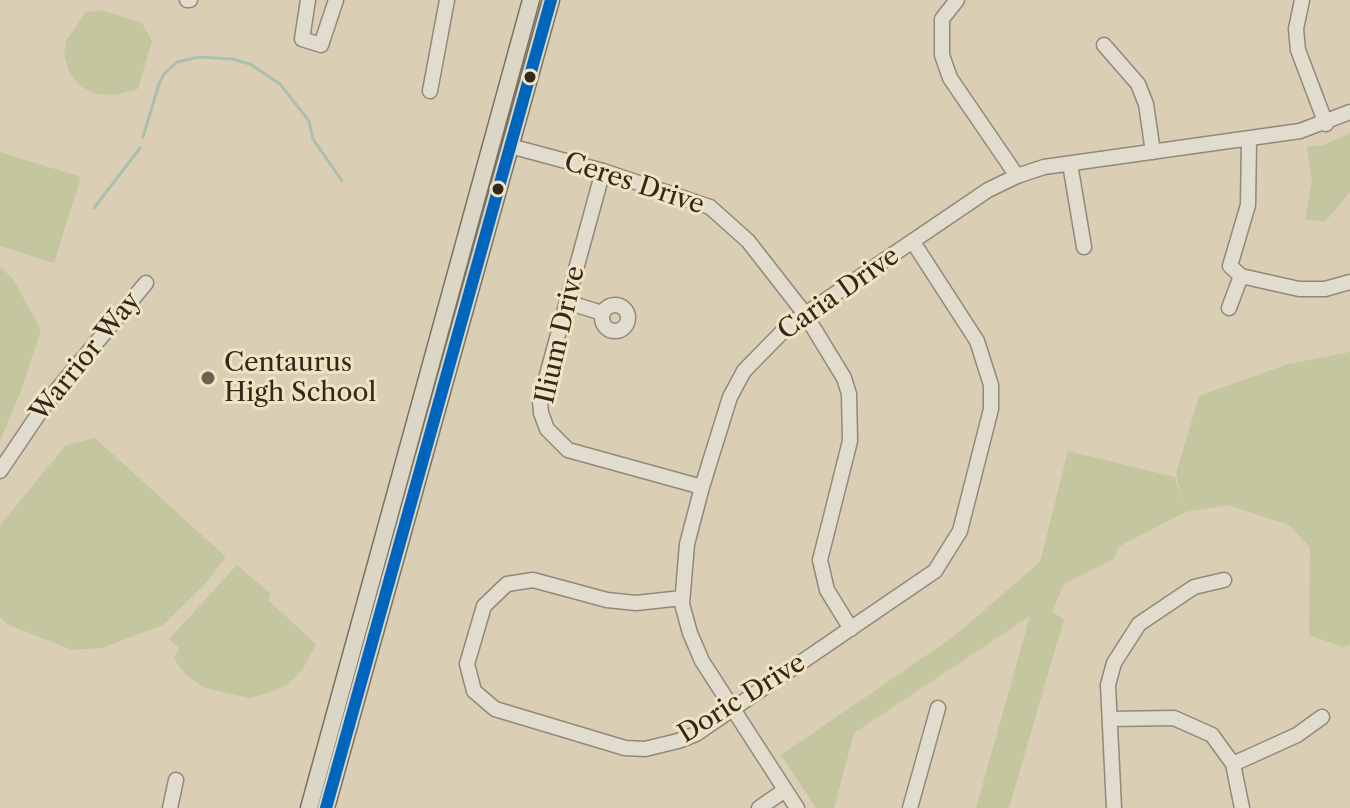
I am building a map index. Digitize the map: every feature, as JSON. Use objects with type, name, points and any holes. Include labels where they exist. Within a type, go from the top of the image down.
[{"type":"main road","points":[[309,808],[531,0]]},
{"type":"main road","points":[[326,808],[510,146],[547,1]]},
{"type":"street","points":[[308,0],[302,39],[321,45],[336,0]]},
{"type":"street","points":[[430,91],[447,0]]},
{"type":"street","points":[[957,0],[942,19],[942,55],[950,78],[1017,176]]},
{"type":"street","points":[[1302,0],[1296,29],[1298,50],[1326,124]]},
{"type":"street","points":[[1104,45],[1138,84],[1146,104],[1153,152]]},
{"type":"street","name":"Caria Drive","points":[[797,808],[702,661],[690,633],[682,598],[687,544],[702,487],[722,417],[744,371],[762,349],[805,314],[988,190],[1017,176],[1044,167],[1249,140],[1326,124],[1350,112]]},
{"type":"street","points":[[1249,140],[1248,205],[1230,266],[1241,276],[1299,289],[1325,289],[1350,282]]},
{"type":"street","name":"Ceres Drive","points":[[510,146],[603,171],[710,207],[748,241],[805,314],[844,378],[849,394],[850,441],[820,560],[827,590],[851,629]]},
{"type":"street","points":[[1070,164],[1084,247]]},
{"type":"street","name":"Ilium Drive","points":[[603,171],[540,400],[547,429],[568,450],[702,487]]},
{"type":"street","name":"Doric Drive","points":[[682,598],[636,603],[607,600],[533,580],[507,584],[484,606],[467,664],[474,691],[495,709],[625,748],[645,749],[678,741],[935,571],[950,553],[960,531],[991,409],[987,363],[913,242]]},
{"type":"street","points":[[1229,308],[1241,276]]},
{"type":"street","name":"Warrior Way","points":[[0,471],[46,403],[146,283]]},
{"type":"street","points":[[567,302],[602,313]]},
{"type":"street","points":[[1114,808],[1108,685],[1114,663],[1139,624],[1194,587],[1224,580]]},
{"type":"street","points":[[910,808],[938,708]]},
{"type":"street","points":[[1110,719],[1156,715],[1191,723],[1212,735],[1233,764],[1242,808]]},
{"type":"street","points":[[1233,764],[1297,735],[1322,717]]},
{"type":"street","points":[[170,808],[176,780]]},
{"type":"street","points":[[759,808],[785,790]]},
{"type":"green space","points":[[101,10],[142,23],[152,41],[138,89],[115,95],[96,94],[80,86],[69,72],[64,55],[66,41],[86,12]]},
{"type":"green space","points":[[1350,133],[1350,192],[1325,222],[1305,219],[1312,181],[1307,147],[1324,145]]},
{"type":"green space","points":[[0,152],[81,177],[54,263],[0,246]]},
{"type":"green space","points":[[0,267],[13,279],[41,330],[0,441]]},
{"type":"green space","points":[[1350,352],[1350,645],[1343,647],[1309,635],[1310,547],[1289,525],[1228,505],[1185,512],[1118,547],[1114,559],[1064,584],[1052,612],[1064,619],[1009,808],[976,808],[1030,616],[854,733],[834,808],[816,808],[781,755],[953,637],[1040,562],[1068,451],[1175,477],[1183,506],[1176,473],[1199,396],[1288,364]]},
{"type":"green space","points":[[95,438],[226,557],[207,582],[163,625],[102,648],[72,650],[9,625],[0,618],[0,525],[66,445]]},
{"type":"green space","points":[[237,565],[271,594],[268,600],[316,644],[303,669],[288,684],[249,698],[205,688],[186,675],[174,659],[179,648],[169,639]]},
{"type":"waterway","points":[[143,137],[159,84],[164,74],[177,62],[199,57],[232,59],[250,64],[280,84],[309,121],[313,139],[342,181]]},
{"type":"waterway","points":[[94,208],[140,148]]},
{"type":"transit line","points":[[326,808],[551,0]]},
{"type":"place","name":"Centaurus High School","points":[[208,378]]}]
